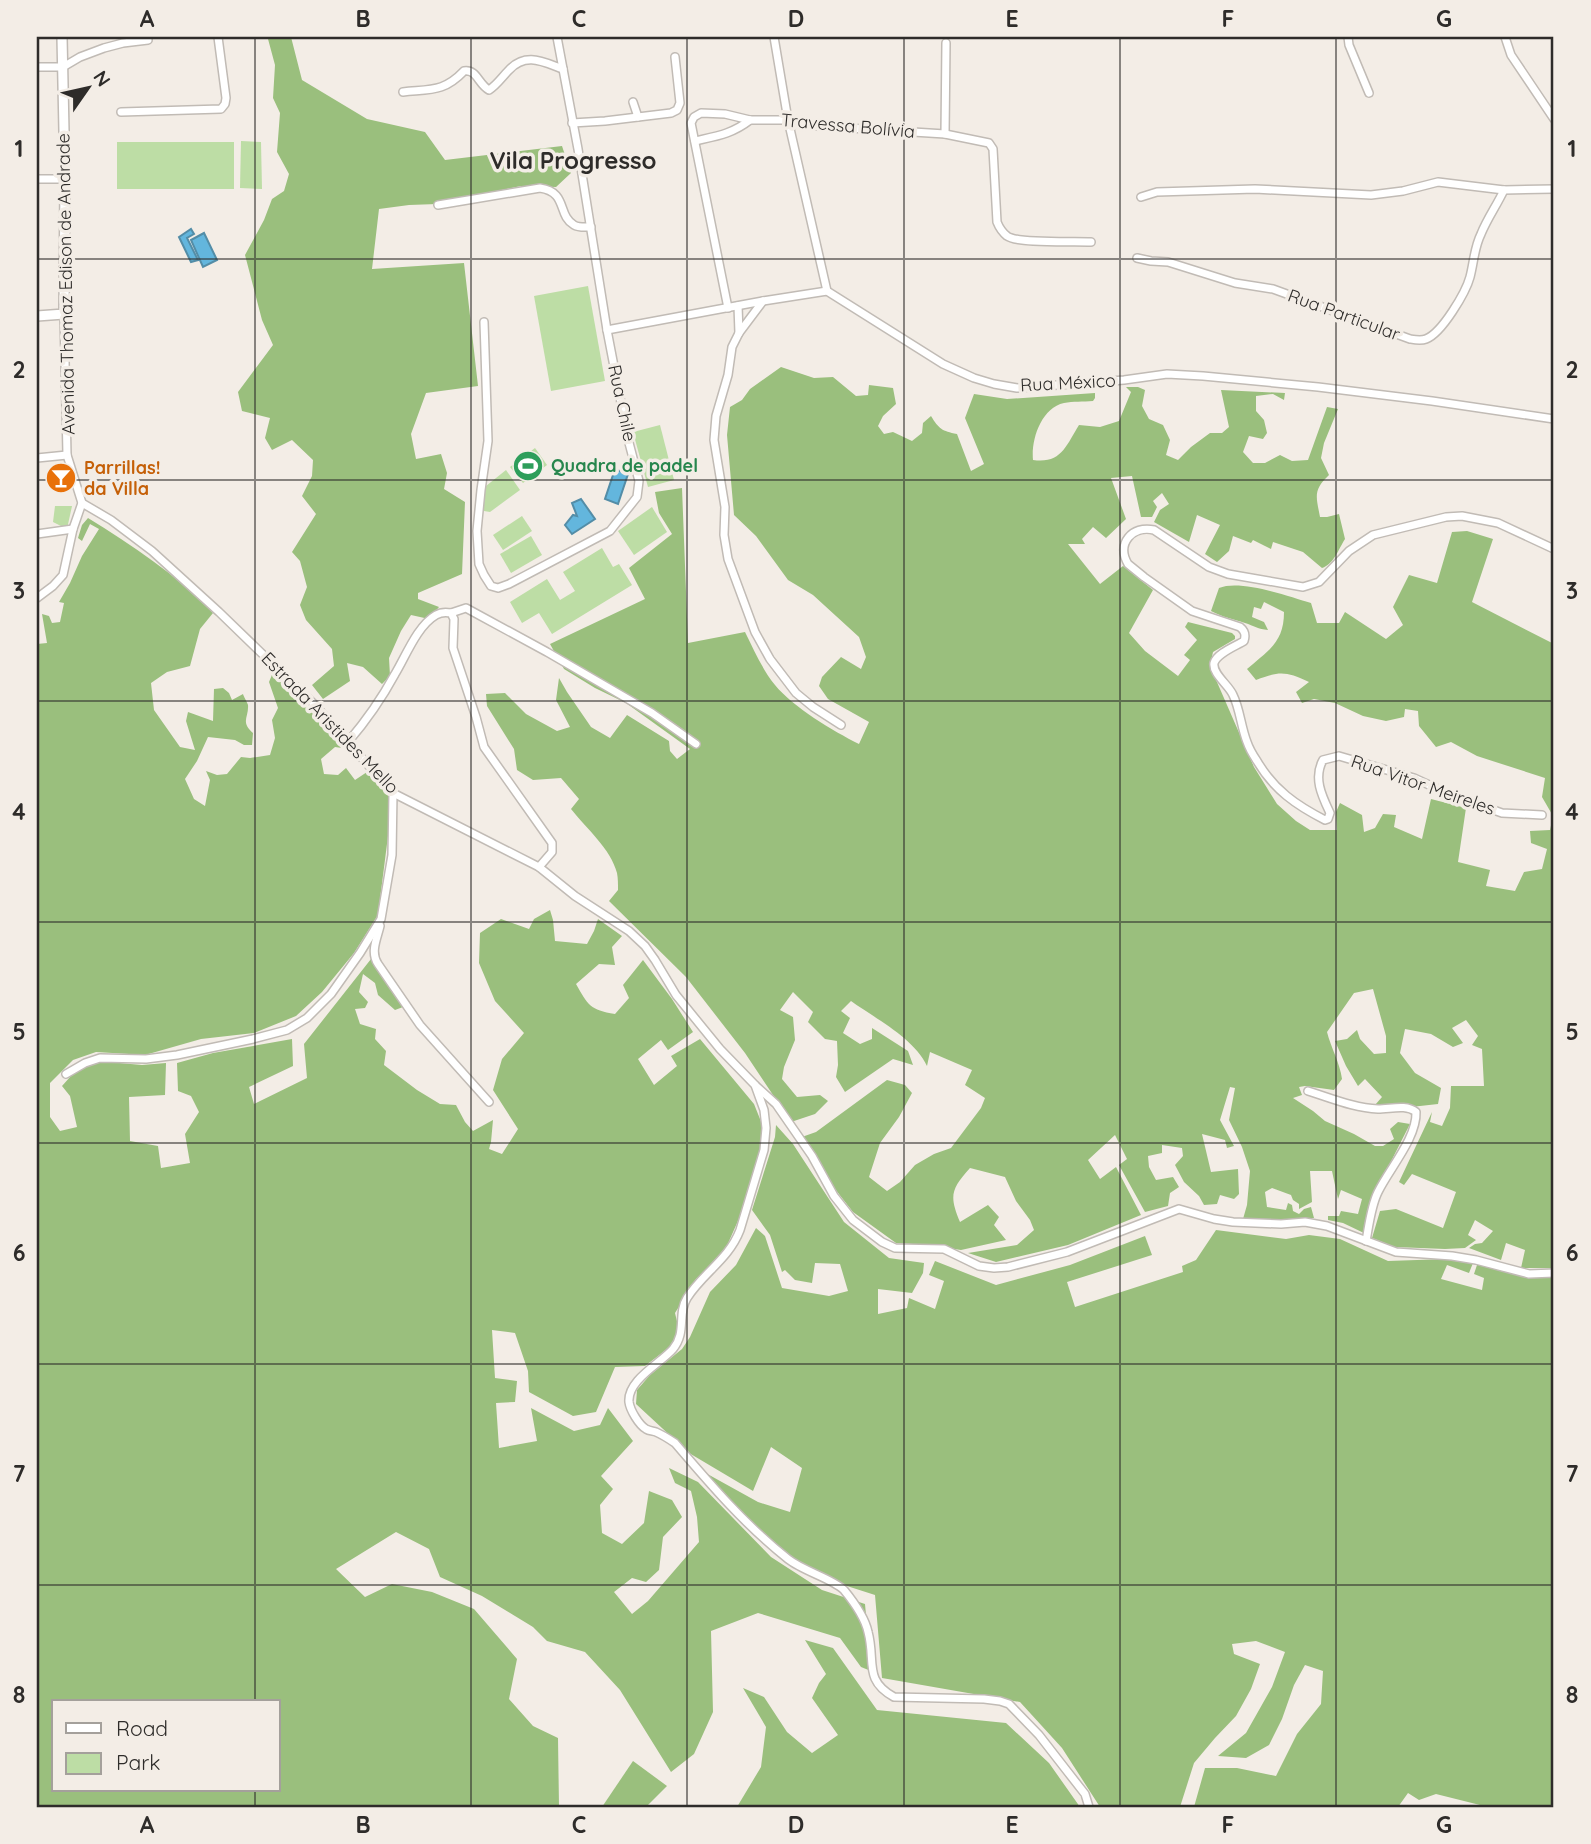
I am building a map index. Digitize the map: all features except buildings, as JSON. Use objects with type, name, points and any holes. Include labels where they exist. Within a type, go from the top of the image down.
[{"type":"street","name":"Avenida Thomaz Edison de Andrade","points":[[62,37],[67,455],[82,503]]},
{"type":"street","points":[[121,112],[220,109],[226,98],[218,37]]},
{"type":"street","name":"Rua Chile","points":[[484,322],[488,441],[477,531],[479,564],[491,586],[498,588],[610,531],[637,497],[639,481],[607,330],[557,37]]},
{"type":"street","points":[[607,330],[827,292],[788,120],[774,37]]},
{"type":"street","points":[[1348,37],[1368,93]]},
{"type":"street","points":[[1505,37],[1511,55],[1554,119]]},
{"type":"street","points":[[37,67],[63,67],[104,48],[148,40]]},
{"type":"street","points":[[945,134],[946,43]]},
{"type":"street","points":[[572,123],[671,113],[677,110],[680,103],[675,57]]},
{"type":"street","points":[[403,92],[441,88],[464,71],[470,70],[489,90],[517,62],[524,60],[536,60],[563,69]]},
{"type":"street","points":[[633,102],[638,117]]},
{"type":"street","name":"Travessa Bolívia","points":[[727,308],[691,123],[694,117],[701,113],[725,114],[750,120],[788,120],[817,126],[945,134],[989,143],[993,149],[997,222],[1008,237],[1020,240],[1091,242]]},
{"type":"street","name":"Travessa Bolívia","points":[[695,141],[737,130],[750,120]]},
{"type":"street","points":[[37,179],[65,179]]},
{"type":"street","points":[[1141,197],[1157,192],[1255,189],[1371,195],[1404,191],[1438,182],[1504,190],[1554,189]]},
{"type":"street","points":[[438,205],[540,188],[548,189],[559,199],[573,225],[591,227]]},
{"type":"street","name":"Rua Particular","points":[[1137,258],[1168,262],[1235,283],[1273,289],[1422,341],[1435,333],[1454,308],[1470,278],[1473,256],[1481,233],[1504,190]]},
{"type":"street","name":"Rua México","points":[[827,292],[943,364],[994,384],[1017,388],[1167,374],[1203,376],[1318,387],[1554,419]]},
{"type":"street","points":[[763,301],[738,332],[716,416],[714,440],[725,507],[724,535],[728,559],[755,632],[770,659],[796,693],[841,725]]},
{"type":"street","points":[[738,306],[738,332]]},
{"type":"street","points":[[37,316],[64,314]]},
{"type":"street","points":[[37,458],[67,455]]},
{"type":"street","points":[[37,598],[64,575],[73,529],[82,503]]},
{"type":"street","name":"Estrada Aristides Mello","points":[[82,503],[111,520],[152,551],[219,612],[314,704],[393,793],[539,867],[575,896],[629,931],[645,946],[676,995],[720,1049],[755,1086],[764,1110],[764,1150],[736,1243],[688,1297],[683,1306],[681,1335],[675,1347],[639,1379],[631,1390],[629,1401],[633,1412],[645,1428],[675,1443],[726,1502],[770,1545],[795,1565],[843,1590],[869,1632],[874,1679],[882,1690],[894,1697],[984,1699],[1009,1704],[1068,1770],[1085,1794],[1089,1807]]},
{"type":"street","name":"Rua Vitor Meireles","points":[[1542,815],[1502,813],[1414,778],[1339,756],[1324,760],[1318,771],[1321,794],[1330,813],[1328,819],[1325,820],[1300,807],[1275,786],[1262,769],[1248,745],[1235,698],[1228,685],[1214,670],[1217,658],[1244,641],[1244,630],[1192,611],[1128,564],[1123,556],[1123,549],[1138,529],[1145,528],[1154,530],[1209,567],[1228,574],[1303,587],[1319,582],[1349,551],[1373,535],[1446,517],[1462,516],[1498,523],[1554,549]]},
{"type":"street","points":[[37,534],[73,529]]},
{"type":"street","points":[[348,741],[365,722],[425,625],[436,615],[466,608],[652,713],[696,744]]},
{"type":"street","points":[[452,613],[453,648],[484,747],[552,843],[552,852],[539,867]]},
{"type":"street","points":[[393,793],[392,855],[382,919],[373,951],[374,958],[421,1025],[489,1102]]},
{"type":"street","points":[[66,1074],[100,1058],[146,1059],[177,1055],[287,1030],[307,1017],[331,993],[382,919]]},
{"type":"street","points":[[755,1086],[776,1104],[808,1150],[834,1196],[853,1220],[882,1242],[895,1248],[944,1249],[979,1266],[1008,1267],[1067,1252],[1178,1209],[1233,1222],[1305,1222],[1327,1226],[1396,1252],[1452,1256],[1529,1274],[1554,1273]]},
{"type":"street","points":[[1308,1091],[1363,1107],[1408,1108],[1416,1112],[1408,1140],[1378,1192],[1366,1241]]},
{"type":"green space","points":[[291,37],[302,80],[367,119],[425,132],[445,160],[562,146],[571,173],[556,187],[521,186],[437,204],[379,209],[372,269],[464,263],[478,386],[426,393],[411,434],[416,459],[441,454],[447,473],[444,489],[465,502],[462,574],[418,593],[418,599],[439,607],[429,619],[411,615],[389,658],[390,676],[382,684],[363,667],[347,663],[350,681],[323,699],[312,685],[334,666],[332,649],[306,620],[300,605],[307,587],[300,561],[292,552],[316,514],[302,496],[312,476],[313,460],[292,440],[272,450],[265,438],[270,418],[242,411],[238,392],[273,345],[262,320],[245,255],[272,199],[284,191],[289,174],[277,152],[280,113],[273,98],[275,65],[268,39]]},
{"type":"green space","points":[[241,141],[261,142],[262,189],[240,188]]},
{"type":"green space","points":[[117,142],[234,142],[234,189],[117,189]]},
{"type":"green space","points":[[588,286],[605,381],[551,391],[534,296]]},
{"type":"green space","points":[[781,367],[814,378],[833,377],[856,396],[868,395],[869,385],[893,388],[896,404],[883,416],[878,426],[884,434],[893,432],[912,441],[922,433],[923,423],[931,416],[941,429],[957,434],[971,471],[984,464],[965,418],[974,394],[1007,399],[1095,393],[1093,401],[1064,403],[1049,411],[1039,426],[1034,443],[1033,460],[1042,461],[1062,452],[1079,425],[1100,427],[1119,421],[1131,392],[1126,387],[1145,390],[1142,406],[1149,419],[1163,425],[1170,440],[1166,455],[1178,460],[1210,433],[1222,433],[1229,427],[1221,390],[1285,393],[1284,400],[1273,394],[1256,396],[1256,411],[1264,420],[1267,433],[1263,439],[1249,436],[1243,452],[1253,463],[1265,463],[1280,455],[1292,461],[1308,460],[1327,407],[1338,409],[1321,458],[1329,475],[1320,485],[1317,498],[1320,517],[1339,514],[1345,539],[1333,560],[1322,568],[1303,552],[1273,542],[1271,549],[1253,540],[1251,543],[1233,536],[1229,551],[1217,562],[1205,554],[1220,525],[1197,515],[1189,542],[1154,522],[1160,510],[1169,504],[1162,493],[1153,501],[1157,507],[1152,517],[1141,517],[1132,476],[1111,478],[1126,519],[1106,538],[1093,527],[1082,539],[1085,544],[1068,544],[1100,584],[1123,566],[1153,590],[1129,633],[1145,651],[1178,676],[1190,660],[1184,655],[1197,640],[1185,627],[1188,622],[1235,636],[1235,639],[1213,652],[1210,666],[1254,767],[1277,804],[1296,821],[1310,830],[1337,830],[1336,812],[1340,803],[1362,815],[1364,832],[1375,828],[1383,814],[1396,815],[1394,827],[1422,839],[1431,799],[1466,808],[1458,862],[1490,870],[1486,886],[1515,891],[1524,872],[1542,869],[1547,849],[1531,843],[1530,831],[1550,830],[1553,816],[1542,797],[1545,778],[1477,756],[1451,742],[1436,747],[1419,726],[1418,711],[1405,709],[1404,717],[1386,721],[1363,716],[1335,703],[1314,699],[1302,703],[1296,692],[1309,682],[1294,676],[1271,675],[1256,680],[1247,669],[1274,645],[1281,631],[1284,612],[1264,602],[1261,609],[1254,607],[1252,617],[1264,622],[1268,630],[1211,611],[1219,588],[1251,587],[1311,603],[1317,623],[1339,623],[1345,612],[1386,639],[1403,625],[1393,607],[1409,575],[1437,583],[1452,532],[1467,531],[1493,539],[1472,602],[1554,644],[1554,1268],[1521,1268],[1525,1250],[1506,1243],[1501,1260],[1469,1248],[1482,1243],[1493,1231],[1475,1220],[1468,1235],[1476,1240],[1465,1248],[1395,1247],[1372,1238],[1380,1211],[1396,1209],[1443,1228],[1456,1192],[1412,1174],[1404,1185],[1399,1182],[1432,1112],[1430,1122],[1442,1126],[1450,1108],[1451,1086],[1484,1086],[1482,1049],[1472,1045],[1478,1036],[1466,1020],[1452,1028],[1463,1043],[1453,1047],[1431,1034],[1405,1029],[1400,1053],[1415,1073],[1441,1088],[1438,1104],[1384,1110],[1375,1105],[1382,1097],[1365,1079],[1358,1086],[1335,1041],[1347,1039],[1357,1030],[1360,1039],[1374,1054],[1386,1053],[1386,1036],[1373,989],[1354,993],[1327,1032],[1342,1079],[1334,1090],[1299,1087],[1302,1095],[1293,1098],[1325,1121],[1375,1146],[1383,1146],[1394,1139],[1390,1129],[1398,1122],[1410,1124],[1378,1187],[1366,1234],[1343,1223],[1328,1220],[1328,1216],[1339,1216],[1341,1211],[1358,1214],[1362,1199],[1341,1190],[1338,1199],[1332,1171],[1310,1171],[1312,1202],[1299,1209],[1299,1204],[1291,1195],[1272,1188],[1265,1192],[1267,1207],[1286,1210],[1288,1203],[1292,1205],[1293,1211],[1299,1214],[1311,1207],[1314,1218],[1268,1221],[1243,1219],[1250,1171],[1229,1120],[1235,1088],[1230,1087],[1220,1120],[1234,1146],[1227,1148],[1225,1140],[1202,1134],[1211,1172],[1238,1169],[1239,1194],[1234,1199],[1220,1195],[1217,1204],[1204,1205],[1199,1196],[1184,1182],[1175,1165],[1183,1156],[1182,1148],[1162,1145],[1162,1153],[1148,1156],[1149,1167],[1156,1180],[1173,1177],[1179,1187],[1170,1193],[1168,1206],[1145,1212],[1119,1165],[1127,1159],[1115,1135],[1088,1160],[1100,1179],[1116,1167],[1141,1215],[1068,1245],[996,1262],[968,1253],[1017,1245],[1034,1230],[1005,1177],[970,1168],[954,1193],[954,1206],[960,1222],[988,1205],[999,1217],[994,1225],[1006,1240],[961,1250],[896,1243],[853,1212],[810,1157],[799,1138],[816,1132],[887,1080],[905,1085],[912,1093],[880,1143],[869,1177],[887,1191],[900,1182],[915,1165],[951,1148],[981,1108],[985,1098],[965,1085],[972,1070],[930,1052],[927,1066],[904,1038],[851,1001],[841,1011],[850,1018],[843,1033],[860,1044],[872,1039],[872,1028],[908,1051],[913,1065],[893,1059],[845,1092],[836,1077],[837,1041],[825,1039],[808,1022],[813,1012],[793,992],[780,1010],[793,1017],[795,1040],[782,1079],[797,1097],[820,1095],[828,1101],[815,1114],[791,1122],[745,1053],[686,977],[609,901],[618,890],[617,873],[604,847],[571,809],[579,799],[561,778],[533,780],[517,770],[514,749],[487,706],[486,694],[505,693],[526,714],[557,731],[570,727],[556,700],[559,678],[591,727],[610,738],[627,715],[669,741],[670,751],[677,759],[690,749],[626,703],[564,669],[550,644],[645,599],[629,568],[672,534],[659,513],[655,492],[682,488],[688,643],[745,632],[766,673],[792,702],[859,744],[869,722],[828,699],[819,686],[822,677],[841,657],[861,669],[866,657],[859,637],[813,595],[788,580],[756,536],[734,515],[727,435],[730,407]]},
{"type":"green space","points":[[660,425],[674,480],[648,487],[633,432]]},
{"type":"green space","name":"Quadra de padel","points":[[535,448],[547,465],[523,483],[510,467]]},
{"type":"green space","points":[[506,470],[520,490],[490,512],[484,511],[481,490]]},
{"type":"green space","points":[[55,506],[72,506],[67,529],[53,522]]},
{"type":"green space","points":[[652,507],[667,532],[634,555],[618,531]]},
{"type":"green space","points":[[522,516],[532,531],[503,550],[493,535]]},
{"type":"green space","points":[[88,518],[154,561],[213,613],[200,629],[190,666],[167,672],[151,683],[154,710],[180,747],[195,750],[186,721],[188,712],[213,721],[214,689],[223,688],[232,700],[243,694],[248,704],[246,722],[253,733],[252,745],[208,737],[185,779],[194,799],[205,806],[210,780],[206,771],[217,775],[227,774],[241,757],[270,755],[275,738],[272,720],[278,708],[269,682],[274,670],[343,747],[335,747],[321,759],[324,774],[338,775],[346,768],[355,780],[370,770],[389,795],[389,828],[378,915],[354,953],[322,992],[296,1016],[254,1033],[201,1039],[145,1055],[96,1052],[73,1060],[50,1083],[50,1117],[60,1131],[77,1127],[70,1096],[62,1086],[79,1067],[97,1061],[142,1065],[166,1063],[165,1095],[129,1097],[130,1141],[158,1146],[161,1168],[190,1163],[185,1134],[199,1112],[191,1096],[178,1091],[177,1063],[213,1053],[292,1039],[293,1066],[249,1087],[254,1104],[307,1078],[304,1044],[371,959],[403,1007],[395,1010],[378,995],[375,983],[363,974],[359,992],[368,1002],[365,1008],[355,1009],[360,1024],[376,1029],[375,1039],[386,1051],[384,1065],[440,1104],[456,1105],[473,1131],[493,1120],[489,1149],[502,1154],[518,1129],[493,1090],[502,1059],[524,1033],[495,1001],[479,963],[480,933],[501,919],[529,929],[534,919],[550,910],[555,941],[587,944],[598,919],[622,936],[612,947],[615,965],[599,964],[576,984],[587,1002],[600,1011],[615,1014],[629,998],[623,985],[643,960],[693,1032],[668,1050],[661,1040],[638,1059],[654,1085],[677,1066],[671,1056],[700,1039],[754,1104],[766,1134],[745,1205],[722,1257],[696,1279],[675,1313],[680,1334],[676,1342],[645,1366],[615,1367],[596,1412],[573,1416],[529,1392],[528,1371],[515,1333],[492,1330],[495,1378],[517,1381],[515,1402],[496,1403],[499,1448],[537,1441],[531,1408],[574,1431],[600,1425],[608,1408],[633,1441],[601,1476],[613,1489],[600,1505],[602,1533],[622,1544],[644,1523],[649,1491],[672,1500],[682,1517],[663,1537],[659,1570],[646,1582],[632,1578],[614,1592],[632,1614],[648,1601],[699,1542],[691,1491],[675,1483],[669,1468],[698,1482],[771,1557],[822,1590],[865,1604],[871,1671],[861,1667],[840,1638],[758,1613],[711,1631],[713,1712],[694,1754],[671,1772],[620,1690],[585,1652],[547,1641],[533,1627],[482,1596],[440,1577],[429,1549],[396,1532],[336,1569],[365,1597],[392,1584],[432,1592],[474,1609],[517,1659],[509,1699],[533,1726],[558,1738],[559,1807],[37,1807],[37,644],[47,643],[42,614],[49,616],[52,623],[60,622],[64,603],[59,602],[99,529],[90,524],[82,541],[78,538],[82,525]]},
{"type":"green space","points":[[531,536],[542,555],[511,573],[500,554]]},
{"type":"green space","points":[[602,548],[613,567],[619,564],[632,585],[552,634],[539,613],[522,623],[510,602],[547,579],[560,600],[575,591],[563,572]]},
{"type":"green space","points":[[776,1125],[793,1144],[844,1222],[889,1258],[924,1263],[923,1273],[912,1293],[878,1289],[878,1314],[907,1308],[909,1298],[935,1309],[944,1281],[929,1275],[935,1261],[996,1285],[1070,1265],[1145,1236],[1152,1255],[1067,1282],[1075,1307],[1183,1272],[1182,1266],[1196,1260],[1216,1230],[1286,1239],[1309,1235],[1340,1239],[1388,1261],[1475,1258],[1469,1273],[1447,1265],[1441,1279],[1482,1290],[1484,1278],[1474,1274],[1479,1259],[1522,1275],[1554,1275],[1554,1807],[1488,1807],[1436,1794],[1419,1800],[1408,1793],[1398,1807],[1194,1807],[1205,1768],[1237,1768],[1276,1776],[1297,1734],[1321,1704],[1323,1671],[1305,1665],[1269,1745],[1246,1758],[1218,1756],[1246,1733],[1272,1687],[1285,1652],[1256,1641],[1232,1644],[1234,1654],[1260,1664],[1251,1689],[1236,1716],[1194,1763],[1180,1807],[1100,1807],[1062,1748],[1020,1702],[882,1678],[875,1595],[822,1578],[774,1547],[702,1471],[758,1502],[790,1512],[802,1468],[771,1447],[753,1491],[689,1453],[636,1404],[637,1390],[650,1375],[682,1349],[710,1292],[736,1265],[756,1228],[765,1236],[782,1288],[829,1296],[848,1291],[840,1264],[815,1263],[812,1283],[795,1280],[785,1270],[782,1272],[770,1235],[752,1210],[775,1137]]},
{"type":"green space","points":[[805,1640],[833,1648],[877,1710],[1006,1723],[1049,1763],[1080,1807],[737,1807],[761,1767],[766,1727],[743,1688],[764,1697],[787,1732],[812,1753],[838,1735],[812,1698],[826,1674]]},
{"type":"green space","points":[[633,1761],[667,1786],[646,1807],[602,1807]]},
{"type":"water","points":[[191,229],[194,234],[187,238],[198,260],[191,262],[179,237]]},
{"type":"water","points":[[204,233],[217,260],[203,267],[191,240]]},
{"type":"water","points":[[615,469],[628,474],[618,504],[605,499]]},
{"type":"water","points":[[581,499],[595,519],[572,534],[565,525],[573,515],[577,516],[572,503]]},
{"type":"place","name":"Quadra de padel","points":[[528,466]]},
{"type":"place","name":"Parrillas! da Villa","points":[[61,478]]},
{"type":"district","name":"Vila Progresso","points":[[573,161]]}]
